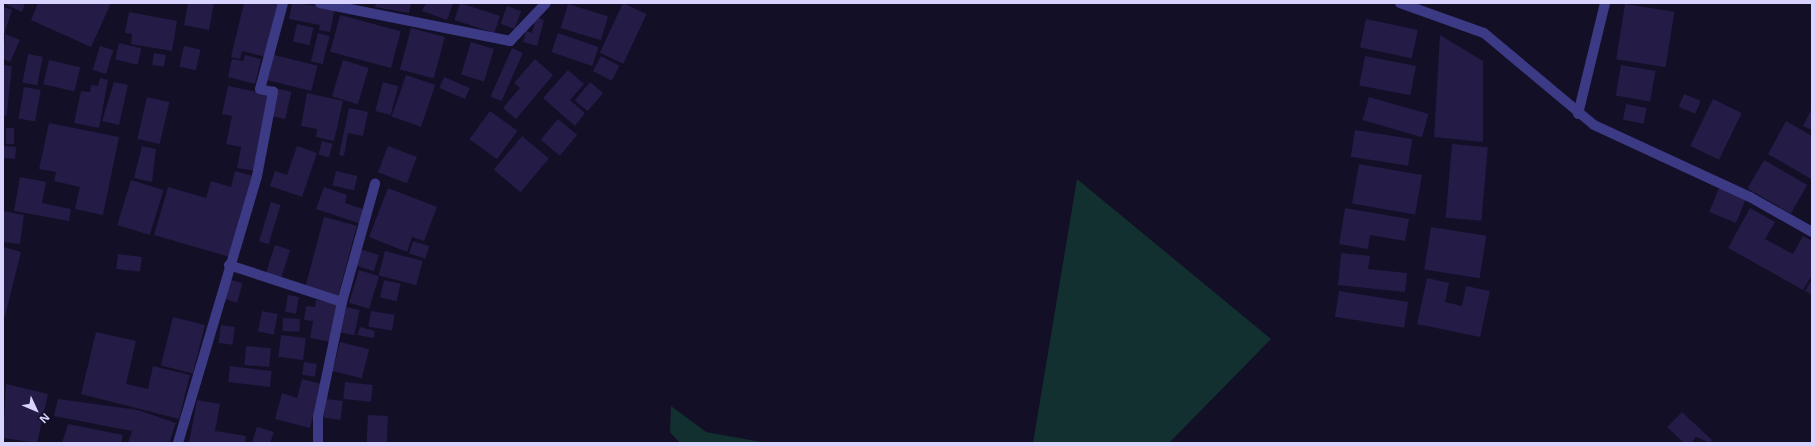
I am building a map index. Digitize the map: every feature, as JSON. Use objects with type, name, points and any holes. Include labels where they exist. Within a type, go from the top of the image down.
[{"type":"street","points":[[178,443],[229,265],[257,176],[273,92],[260,89],[283,3]]},
{"type":"street","points":[[320,3],[510,41],[546,3]]},
{"type":"street","points":[[1400,3],[1484,33],[1578,114],[1594,125],[1750,197],[1812,232]]},
{"type":"street","points":[[1578,114],[1605,3]]},
{"type":"street","points":[[318,443],[318,417],[342,302],[376,184]]},
{"type":"street","points":[[229,265],[342,302]]},
{"type":"green space","points":[[1077,179],[1271,339],[1169,443],[1033,443]]},
{"type":"green space","points":[[671,406],[706,432],[767,443],[680,443],[670,432]]},
{"type":"building","points":[[3,3],[25,3],[22,12]]},
{"type":"building","points":[[38,3],[111,3],[91,47],[31,20]]},
{"type":"building","points":[[188,3],[214,3],[209,30],[184,25]]},
{"type":"building","points":[[244,3],[279,3],[266,57],[242,51],[240,59],[231,57]]},
{"type":"building","points":[[292,3],[335,8],[330,32],[319,30],[320,25],[289,19]]},
{"type":"building","points":[[376,3],[411,3],[409,13],[375,7]]},
{"type":"building","points":[[426,3],[453,3],[447,20],[422,11]]},
{"type":"building","points":[[460,3],[500,16],[494,33],[454,20]]},
{"type":"building","points":[[623,3],[647,14],[623,64],[600,53]]},
{"type":"building","points":[[568,4],[608,16],[601,40],[561,28]]},
{"type":"building","points":[[1625,4],[1674,12],[1666,67],[1616,59]]},
{"type":"building","points":[[507,6],[521,11],[515,29],[501,24]]},
{"type":"building","points":[[3,7],[12,10],[3,38]]},
{"type":"building","points":[[129,12],[177,21],[172,51],[131,44],[132,34],[125,33]]},
{"type":"building","points":[[340,15],[401,31],[391,68],[330,52]]},
{"type":"building","points":[[536,17],[544,20],[537,46],[523,42],[526,31],[532,33]]},
{"type":"building","points":[[1366,19],[1418,30],[1412,58],[1360,47]]},
{"type":"building","points":[[297,24],[314,28],[310,45],[293,42]]},
{"type":"building","points":[[411,28],[445,37],[434,79],[400,70]]},
{"type":"building","points":[[318,33],[330,36],[323,64],[311,61]]},
{"type":"building","points":[[558,33],[599,47],[592,66],[551,52]]},
{"type":"building","points":[[5,34],[20,40],[10,62],[3,59]]},
{"type":"building","points":[[1440,35],[1483,61],[1483,142],[1434,137]]},
{"type":"building","points":[[471,42],[494,49],[484,82],[461,75]]},
{"type":"building","points":[[119,43],[141,48],[138,65],[115,60]]},
{"type":"building","points":[[100,46],[113,50],[106,74],[93,70]]},
{"type":"building","points":[[184,46],[201,50],[196,70],[179,66]]},
{"type":"building","points":[[512,48],[523,53],[501,101],[490,96]]},
{"type":"building","points":[[154,53],[166,55],[164,67],[152,65]]},
{"type":"building","points":[[28,54],[43,57],[37,85],[22,82]]},
{"type":"building","points":[[270,54],[318,66],[311,91],[264,79]]},
{"type":"building","points":[[245,55],[261,59],[255,84],[228,77],[232,59],[243,61]]},
{"type":"building","points":[[601,56],[620,66],[612,81],[593,71]]},
{"type":"building","points":[[1365,56],[1416,66],[1410,95],[1359,85]]},
{"type":"building","points":[[535,59],[553,75],[516,119],[503,108],[520,88],[514,83]]},
{"type":"building","points":[[49,60],[80,67],[75,92],[43,84]]},
{"type":"building","points":[[343,60],[369,68],[358,104],[332,96]]},
{"type":"building","points":[[3,65],[12,66],[7,116],[3,115]]},
{"type":"building","points":[[1621,65],[1655,71],[1650,102],[1616,96]]},
{"type":"building","points":[[568,70],[584,84],[570,100],[585,113],[575,126],[543,98]]},
{"type":"building","points":[[406,75],[435,85],[421,127],[392,117]]},
{"type":"building","points":[[444,77],[470,88],[465,99],[439,88]]},
{"type":"building","points":[[100,78],[108,80],[99,128],[74,123],[81,91],[90,92],[91,85],[98,86]]},
{"type":"building","points":[[114,82],[128,85],[119,125],[102,121]]},
{"type":"building","points":[[383,82],[398,86],[391,115],[375,111]]},
{"type":"building","points":[[590,82],[603,93],[588,111],[575,100]]},
{"type":"building","points":[[228,86],[271,95],[256,171],[237,168],[241,147],[226,144],[232,116],[222,114]]},
{"type":"building","points":[[24,87],[41,90],[35,121],[18,119]]},
{"type":"building","points":[[275,88],[292,92],[285,119],[269,115]]},
{"type":"building","points":[[307,93],[343,101],[334,141],[316,137],[317,129],[301,126]]},
{"type":"building","points":[[1684,94],[1701,101],[1695,114],[1679,107]]},
{"type":"building","points":[[147,97],[169,102],[160,144],[137,139]]},
{"type":"building","points":[[1369,97],[1429,114],[1422,137],[1362,120]]},
{"type":"building","points":[[1713,99],[1742,113],[1719,160],[1690,146]]},
{"type":"building","points":[[1626,104],[1647,108],[1644,124],[1623,120]]},
{"type":"building","points":[[349,108],[368,112],[363,136],[348,133],[344,156],[339,155]]},
{"type":"building","points":[[1812,108],[1812,130],[1803,126]]},
{"type":"building","points":[[490,111],[518,131],[497,159],[469,139]]},
{"type":"building","points":[[558,119],[577,135],[560,156],[541,140]]},
{"type":"building","points":[[1786,121],[1812,136],[1811,179],[1768,154]]},
{"type":"building","points":[[49,123],[119,137],[103,215],[75,209],[80,187],[54,181],[56,172],[39,169]]},
{"type":"building","points":[[6,128],[14,128],[14,144],[6,144]]},
{"type":"building","points":[[1355,130],[1412,139],[1408,166],[1351,157]]},
{"type":"building","points":[[522,136],[549,158],[521,192],[494,170]]},
{"type":"building","points":[[322,141],[333,144],[329,157],[318,155]]},
{"type":"building","points":[[1452,144],[1488,147],[1481,221],[1446,218]]},
{"type":"building","points":[[3,146],[16,147],[15,159],[3,158]]},
{"type":"building","points":[[142,146],[156,149],[152,182],[134,178]]},
{"type":"building","points":[[297,146],[317,153],[302,197],[270,186],[275,171],[287,175]]},
{"type":"building","points":[[388,146],[417,157],[407,183],[378,172]]},
{"type":"building","points":[[1764,160],[1807,185],[1791,214],[1748,189]]},
{"type":"building","points":[[1359,164],[1422,175],[1415,215],[1352,203]]},
{"type":"building","points":[[235,171],[253,176],[230,257],[154,235],[168,187],[206,198],[211,181],[231,187]]},
{"type":"building","points":[[336,171],[357,176],[354,191],[333,186]]},
{"type":"building","points":[[20,177],[46,182],[42,203],[71,209],[69,221],[14,211]]},
{"type":"building","points":[[131,180],[164,190],[150,235],[117,225]]},
{"type":"building","points":[[324,187],[347,195],[345,203],[366,210],[361,224],[316,209]]},
{"type":"building","points":[[388,188],[437,207],[424,241],[412,237],[407,252],[369,237]]},
{"type":"building","points":[[1719,188],[1746,199],[1736,223],[1709,212]]},
{"type":"building","points":[[271,202],[281,205],[269,244],[259,241]]},
{"type":"building","points":[[1345,208],[1409,219],[1405,241],[1370,235],[1368,249],[1339,244]]},
{"type":"building","points":[[1750,208],[1775,222],[1765,239],[1793,254],[1803,236],[1812,241],[1812,275],[1803,290],[1728,248]]},
{"type":"building","points":[[3,211],[24,215],[20,244],[3,242]]},
{"type":"building","points":[[324,217],[357,226],[338,296],[305,288]]},
{"type":"building","points":[[1431,227],[1486,236],[1480,278],[1424,269]]},
{"type":"building","points":[[413,241],[429,246],[425,258],[409,253]]},
{"type":"building","points":[[275,245],[290,250],[281,279],[265,274]]},
{"type":"building","points":[[3,247],[21,252],[5,316],[3,315]]},
{"type":"building","points":[[360,249],[379,255],[374,271],[355,265]]},
{"type":"building","points":[[385,251],[423,261],[416,285],[379,275]]},
{"type":"building","points":[[1341,253],[1370,256],[1368,269],[1407,273],[1405,292],[1338,285]]},
{"type":"building","points":[[118,254],[142,257],[140,272],[116,269]]},
{"type":"building","points":[[359,270],[379,276],[369,309],[349,303]]},
{"type":"building","points":[[1427,278],[1449,283],[1445,302],[1462,306],[1466,286],[1490,291],[1480,337],[1417,324]]},
{"type":"building","points":[[227,279],[242,283],[237,302],[222,298]]},
{"type":"building","points":[[1812,279],[1812,295],[1805,291]]},
{"type":"building","points":[[384,280],[401,284],[397,301],[380,298]]},
{"type":"building","points":[[1339,291],[1408,302],[1404,328],[1335,317]]},
{"type":"building","points":[[288,295],[299,297],[296,314],[285,312]]},
{"type":"building","points":[[316,300],[338,304],[331,342],[310,338],[313,321],[304,320],[306,306],[315,307]]},
{"type":"building","points":[[346,307],[360,310],[354,335],[341,332]]},
{"type":"building","points":[[262,311],[278,314],[274,335],[258,332]]},
{"type":"building","points":[[371,311],[395,315],[392,331],[368,327]]},
{"type":"building","points":[[173,317],[205,325],[193,373],[161,366]]},
{"type":"building","points":[[283,318],[300,319],[299,332],[282,331]]},
{"type":"building","points":[[221,325],[235,327],[232,345],[218,343]]},
{"type":"building","points":[[360,327],[375,331],[374,338],[357,335]]},
{"type":"building","points":[[96,332],[136,341],[126,384],[148,389],[153,366],[190,375],[179,419],[81,394]]},
{"type":"building","points":[[281,335],[306,338],[303,360],[278,357]]},
{"type":"building","points":[[340,342],[369,349],[362,378],[333,371]]},
{"type":"building","points":[[246,346],[271,348],[269,367],[244,365]]},
{"type":"building","points":[[304,362],[317,364],[315,377],[302,375]]},
{"type":"building","points":[[230,366],[272,371],[270,387],[228,382]]},
{"type":"building","points":[[302,379],[321,384],[310,428],[275,419],[282,393],[297,398]]},
{"type":"building","points":[[345,382],[373,385],[371,402],[343,399]]},
{"type":"building","points":[[6,384],[48,394],[37,443],[3,438]]},
{"type":"building","points":[[58,399],[138,410],[176,423],[169,443],[128,443],[132,431],[54,416]]},
{"type":"building","points":[[326,399],[343,401],[341,420],[324,418]]},
{"type":"building","points":[[197,400],[220,404],[215,431],[246,436],[245,443],[189,443]]},
{"type":"building","points":[[1682,412],[1712,440],[1710,443],[1696,437],[1691,443],[1684,443],[1667,427]]},
{"type":"building","points":[[368,415],[388,416],[387,443],[367,443]]},
{"type":"building","points":[[68,424],[123,435],[121,443],[62,443]]},
{"type":"building","points":[[257,427],[274,432],[270,443],[252,443]]}]
